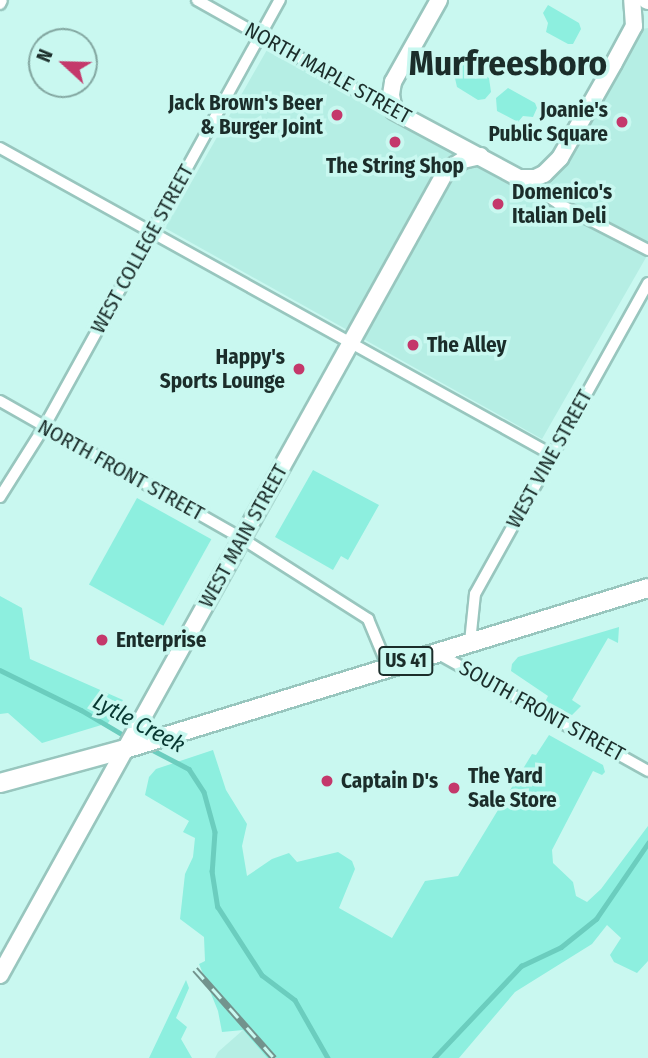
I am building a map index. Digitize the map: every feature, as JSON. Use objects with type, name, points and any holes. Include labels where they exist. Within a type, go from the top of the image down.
[{"type":"main road","name":"US 41","points":[[0,783],[165,737],[648,588]]},
{"type":"street","name":"NORTH MAPLE STREET","points":[[197,0],[519,178]]},
{"type":"street","name":"WEST COLLEGE STREET","points":[[0,496],[44,427],[280,0]]},
{"type":"street","points":[[394,111],[391,95],[393,82],[439,0]]},
{"type":"street","points":[[519,178],[535,178],[544,174],[560,158],[634,26],[632,0]]},
{"type":"street","points":[[439,134],[445,150],[446,171]]},
{"type":"street","points":[[0,148],[551,454]]},
{"type":"street","points":[[446,171],[463,159],[481,156]]},
{"type":"street","name":"WEST MAIN STREET","points":[[0,975],[446,171]]},
{"type":"street","points":[[519,178],[559,204],[648,250]]},
{"type":"street","name":"WEST VINE STREET","points":[[470,642],[475,594],[648,283]]},
{"type":"street","name":"NORTH FRONT STREET","points":[[0,401],[241,538]]},
{"type":"street","points":[[241,538],[368,619],[388,667]]},
{"type":"street","name":"SOUTH FRONT STREET","points":[[436,652],[648,771]]},
{"type":"shaded area","points":[[548,5],[579,23],[581,29],[573,44],[546,32],[548,23],[543,13]]},
{"type":"shaded area","points":[[648,28],[648,254],[542,439],[165,228],[268,48],[475,162],[541,195],[636,30]]},
{"type":"shaded area","points":[[461,62],[489,78],[491,92],[485,99],[478,100],[457,87],[454,74]]},
{"type":"shaded area","points":[[508,88],[535,103],[537,108],[533,117],[523,116],[518,122],[497,111],[496,98]]},
{"type":"shaded area","points":[[313,470],[379,505],[348,560],[341,556],[333,570],[275,537]]},
{"type":"shaded area","points":[[137,498],[211,539],[163,626],[89,585]]},
{"type":"shaded area","points":[[0,596],[22,608],[30,659],[123,700],[108,723],[42,743],[8,713],[0,714]]},
{"type":"shaded area","points":[[619,627],[618,643],[608,638],[572,700],[581,706],[571,716],[545,702],[548,696],[511,671],[512,664],[518,657]]},
{"type":"shaded area","points":[[549,735],[603,765],[605,772],[602,775],[593,771],[552,850],[553,863],[573,882],[576,896],[587,902],[601,889],[648,826],[648,961],[637,973],[614,962],[610,955],[621,938],[607,925],[592,944],[515,992],[459,1058],[267,1058],[243,1030],[222,1032],[218,1011],[199,964],[205,961],[204,937],[180,919],[185,874],[193,857],[195,838],[183,832],[189,821],[145,795],[149,777],[156,769],[213,750],[226,790],[247,824],[242,846],[247,876],[272,859],[289,853],[297,862],[338,852],[352,861],[355,869],[339,908],[392,938],[425,881],[458,876],[532,754],[536,755]]},
{"type":"shaded area","points":[[186,980],[189,988],[176,1018],[187,1027],[181,1039],[192,1058],[149,1058]]},
{"type":"shaded area","points":[[243,1030],[267,1058],[215,1058],[218,1052]]},
{"type":"waterway","name":"Lytle Creek","points":[[0,670],[81,710],[127,737]]},
{"type":"waterway","name":"Lytle Creek","points":[[147,747],[189,769],[204,792],[215,832],[212,871],[218,907],[262,975],[295,1000],[328,1058]]},
{"type":"waterway","points":[[434,1058],[521,966],[561,947],[596,919],[648,843]]},
{"type":"railway","points":[[195,969],[274,1058]]},
{"type":"place","name":"Jack Brown's Beer & Burger Joint","points":[[337,115]]},
{"type":"place","name":"Joanie's Public Square","points":[[622,122]]},
{"type":"place","name":"The String Shop","points":[[395,142]]},
{"type":"place","name":"Domenico's Italian Deli","points":[[498,204]]},
{"type":"place","name":"The Alley","points":[[413,345]]},
{"type":"place","name":"Happy's Sports Lounge","points":[[299,369]]},
{"type":"place","name":"Enterprise","points":[[102,640]]},
{"type":"place","name":"Captain D's","points":[[327,781]]},
{"type":"place","name":"The Yard Sale Store","points":[[454,788]]},
{"type":"district","name":"Murfreesboro","points":[[508,63]]}]
